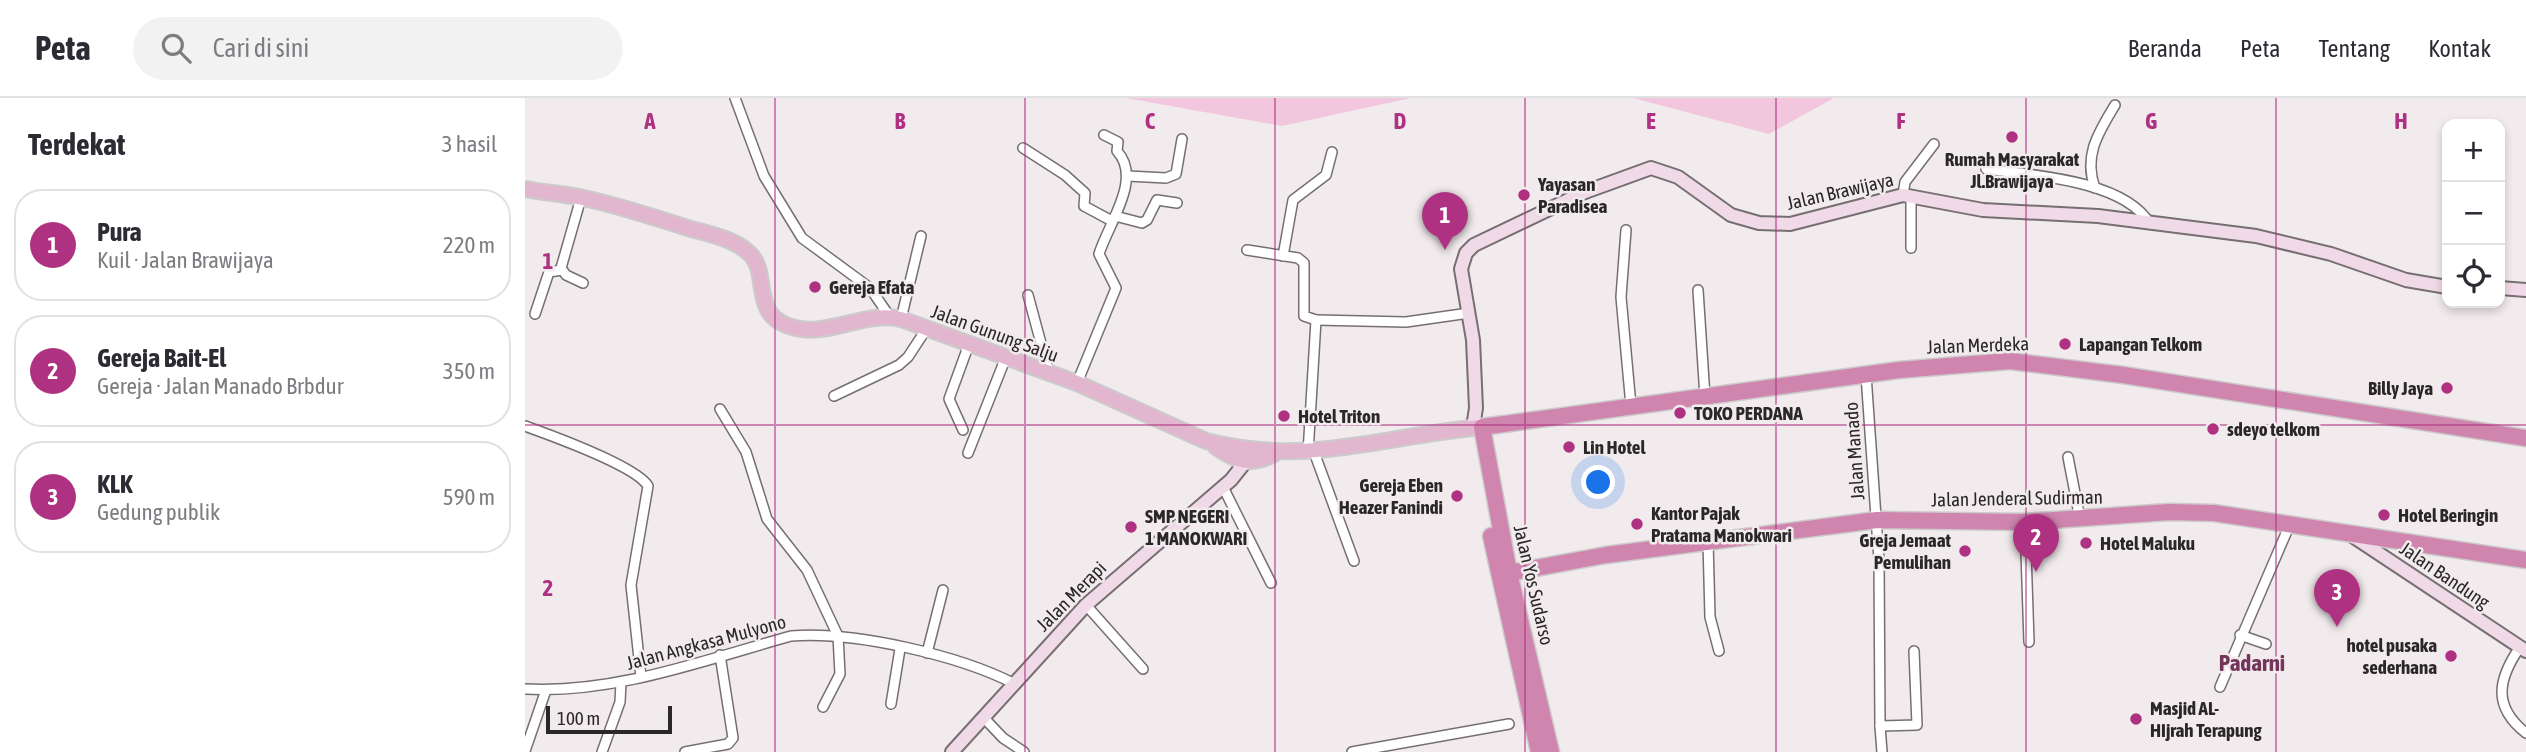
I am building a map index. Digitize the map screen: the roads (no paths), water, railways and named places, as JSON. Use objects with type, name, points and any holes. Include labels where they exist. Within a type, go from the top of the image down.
[{"type":"highway","name":"Jalan Merdeka","points":[[1477,427],[1866,375],[2010,361],[2123,375],[2526,438]]},
{"type":"highway","name":"Jalan Yos Sudarso","points":[[1477,427],[1550,752]]},
{"type":"highway","name":"Jalan Yos Sudarso","points":[[1477,427],[1497,576],[1539,752]]},
{"type":"highway","name":"Jalan Jenderal Sudirman","points":[[1509,573],[1606,555],[1877,520],[2025,522],[2169,512],[2214,513],[2349,534],[2375,544],[2526,560]]},
{"type":"main road","points":[[525,189],[611,204],[739,246],[757,262],[762,300],[782,324],[818,331],[896,318]]},
{"type":"main road","name":"Jalan Gunung Salju","points":[[896,318],[1077,383],[1245,456]]},
{"type":"main road","points":[[1245,456],[1311,452],[1477,427]]},
{"type":"street","points":[[735,98],[764,176],[802,238],[862,280],[896,318]]},
{"type":"street","points":[[2095,188],[2089,174],[2089,159],[2094,143],[2115,105]]},
{"type":"street","points":[[1077,383],[1114,297],[1115,281],[1099,254],[1128,176],[1125,160],[1118,151],[1118,142],[1104,135]]},
{"type":"street","points":[[1128,176],[1166,178],[1176,174],[1182,139]]},
{"type":"street","points":[[1911,248],[1905,183],[1934,144]]},
{"type":"street","points":[[1023,148],[1065,175],[1085,193],[1084,206],[1114,219],[1142,223],[1147,220],[1157,200],[1177,203]]},
{"type":"street","points":[[1283,256],[1291,204],[1294,198],[1327,175],[1332,152]]},
{"type":"street","points":[[1986,169],[2074,181],[2095,188],[2132,206],[2150,224]]},
{"type":"street","name":"Jalan Brawijaya","points":[[1477,427],[1469,313],[1461,269],[1466,254],[1474,245],[1585,192],[1643,170],[1667,171],[1731,215],[1759,223],[1790,224],[1907,196],[1983,210],[2098,216],[2275,240],[2346,259],[2406,280],[2442,286]]},
{"type":"street","points":[[562,270],[562,257],[580,198]]},
{"type":"street","points":[[1626,230],[1621,287],[1631,406]]},
{"type":"street","points":[[896,318],[921,236]]},
{"type":"street","points":[[1247,250],[1283,256],[1304,263],[1304,316],[1316,320],[1406,322],[1469,313]]},
{"type":"street","points":[[535,314],[549,272],[562,270],[583,283]]},
{"type":"street","points":[[2505,288],[2526,290]]},
{"type":"street","points":[[1697,290],[1705,397]]},
{"type":"street","points":[[1028,295],[1049,373]]},
{"type":"street","points":[[1316,320],[1311,452],[1354,561]]},
{"type":"street","points":[[834,396],[899,365],[908,358],[927,328]]},
{"type":"street","points":[[963,430],[949,403],[968,344]]},
{"type":"street","points":[[968,453],[1006,358]]},
{"type":"street","name":"Jalan Manado","points":[[1866,375],[1877,520],[1882,752]]},
{"type":"street","points":[[720,409],[746,452],[762,509],[812,578],[838,636],[840,674],[823,707]]},
{"type":"street","points":[[525,426],[601,458],[638,477],[648,486],[631,585],[641,677]]},
{"type":"street","name":"Jalan Merapi","points":[[952,752],[1086,605],[1227,483],[1245,456]]},
{"type":"street","points":[[2068,457],[2080,519]]},
{"type":"street","points":[[1227,483],[1271,583]]},
{"type":"street","points":[[2025,522],[2029,642]]},
{"type":"street","points":[[2220,687],[2240,635],[2290,524]]},
{"type":"street","points":[[1708,541],[1710,617],[1719,651]]},
{"type":"street","name":"Jalan Bandung","points":[[2375,544],[2523,649],[2504,674],[2502,689],[2510,717],[2526,733]]},
{"type":"street","points":[[927,653],[943,590]]},
{"type":"street","points":[[1086,605],[1143,669]]},
{"type":"street","points":[[2240,635],[2266,643]]},
{"type":"street","name":"Jalan Angkasa Mulyono","points":[[525,689],[575,690],[621,682],[791,636],[838,636],[927,653],[984,668],[1015,684]]},
{"type":"street","points":[[891,704],[900,649]]},
{"type":"street","points":[[1880,726],[1917,724],[1914,651]]},
{"type":"street","points":[[685,752],[728,744],[733,738],[720,655]]},
{"type":"street","points":[[601,752],[619,702],[621,682]]},
{"type":"street","points":[[525,751],[546,690]]},
{"type":"street","points":[[984,718],[1003,738],[1024,752]]},
{"type":"street","points":[[1352,752],[1398,749],[1509,724]]},
{"type":"place","name":"Rumah Masyarakat Jl.Brawijaya","points":[[2012,137]]},
{"type":"place","name":"Yayasan Paradisea","points":[[1524,195]]},
{"type":"place","name":"Pura","points":[[1445,250]]},
{"type":"place","name":"Gereja Efata","points":[[815,287]]},
{"type":"place","name":"Lapangan Telkom","points":[[2065,344]]},
{"type":"place","name":"Billy Jaya","points":[[2447,388]]},
{"type":"place","name":"TOKO PERDANA","points":[[1680,413]]},
{"type":"place","name":"Hotel Triton","points":[[1284,416]]},
{"type":"place","name":"sdeyo telkom","points":[[2213,429]]},
{"type":"place","name":"Lin Hotel","points":[[1569,447]]},
{"type":"place","name":"Gereja Eben Heazer Fanindi","points":[[1457,496]]},
{"type":"place","name":"Hotel Beringin","points":[[2384,515]]},
{"type":"place","name":"Kantor Pajak Pratama Manokwari","points":[[1637,524]]},
{"type":"place","name":"SMP NEGERI 1 MANOKWARI","points":[[1131,527]]},
{"type":"place","name":"Hotel Maluku","points":[[2086,543]]},
{"type":"place","name":"Greja Jemaat Pemulihan","points":[[1965,551]]},
{"type":"place","name":"Gereja Bait-El","points":[[2036,572]]},
{"type":"place","name":"KLK","points":[[2337,627]]},
{"type":"place","name":"hotel pusaka sederhana","points":[[2451,656]]},
{"type":"place","name":"Masjid AL- HIjrah Terapung","points":[[2136,719]]},
{"type":"district","name":"Padarni","points":[[2252,663]]}]
